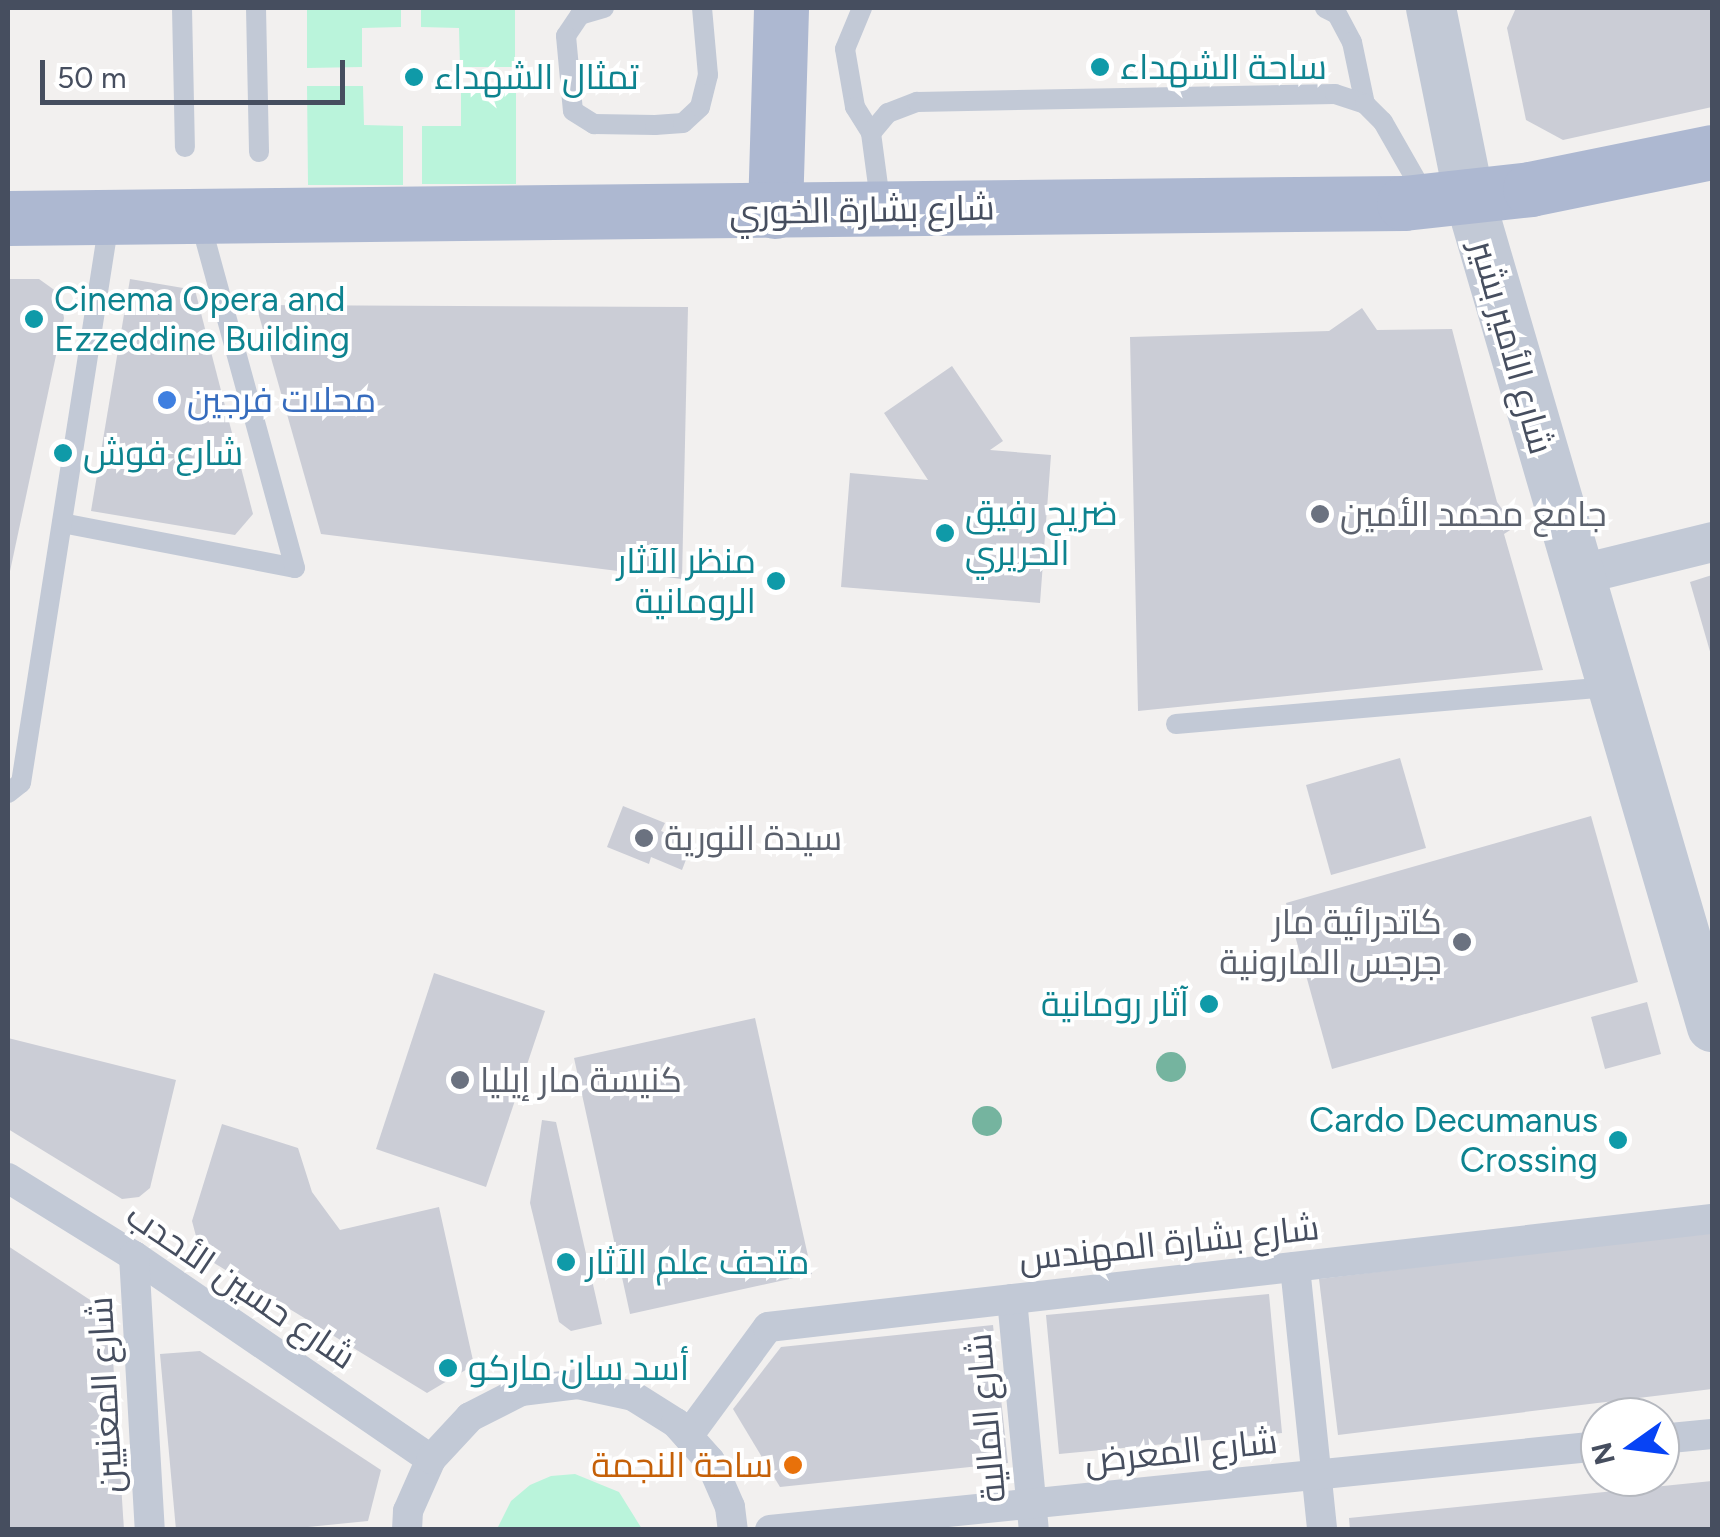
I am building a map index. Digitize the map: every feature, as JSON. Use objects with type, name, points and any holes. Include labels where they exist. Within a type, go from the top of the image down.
[{"type":"main road","points":[[775,211],[780,8]]},
{"type":"main road","name":"شارع بشارة الخوري","points":[[8,218],[881,210],[1448,198],[1530,189],[1712,152]]},
{"type":"street","name":"شارع الأمير بشير","points":[[1431,8],[1448,198],[1578,575],[1712,1027]]},
{"type":"street","points":[[1578,575],[1712,542]]},
{"type":"street","name":"شارع حسين الأحدب","points":[[8,1178],[134,1256],[431,1459]]},
{"type":"street","name":"شارع بشارة المهندس","points":[[688,1436],[768,1327],[1712,1219]]},
{"type":"street","name":"شارع المعنيين","points":[[134,1256],[150,1530]]},
{"type":"street","points":[[1295,1267],[1322,1530]]},
{"type":"street","name":"شارع المالية","points":[[1012,1299],[1033,1517]]},
{"type":"street","points":[[407,1530],[408,1512],[431,1459],[470,1417],[521,1391],[578,1384],[633,1396],[676,1423],[710,1461],[730,1507],[733,1530]]},
{"type":"street","points":[[1680,1438],[1712,1434]]},
{"type":"street","name":"شارع المعرض","points":[[770,1530],[1033,1517],[1316,1475],[1580,1448]]},
{"type":"lane","points":[[182,8],[185,147]]},
{"type":"lane","points":[[256,8],[259,152]]},
{"type":"lane","points":[[604,8],[580,15],[566,36],[573,111],[594,124],[655,125],[683,123],[700,107],[708,74],[702,8]]},
{"type":"lane","points":[[862,8],[845,49],[855,108],[870,133],[881,210]]},
{"type":"lane","points":[[1325,8],[1337,14],[1352,42],[1365,104]]},
{"type":"lane","points":[[870,133],[888,112],[916,102],[1335,94],[1365,104],[1448,198]]},
{"type":"lane","points":[[62,524],[295,568],[200,219]]},
{"type":"lane","points":[[8,793],[21,783],[110,220]]},
{"type":"lane","points":[[1176,724],[1611,687]]},
{"type":"green space","points":[[307,8],[401,8],[401,27],[362,28],[362,67],[307,68]]},
{"type":"green space","points":[[421,8],[515,8],[515,67],[460,67],[459,28],[421,27]]},
{"type":"green space","points":[[307,86],[363,86],[364,125],[403,126],[403,185],[308,185]]},
{"type":"green space","points":[[461,86],[516,86],[516,184],[422,184],[422,126],[461,126]]},
{"type":"green space","points":[[575,1474],[619,1492],[642,1529],[497,1529],[511,1501],[530,1485],[551,1476]]},
{"type":"building","points":[[1516,8],[1712,8],[1712,107],[1563,140],[1526,120],[1507,28]]},
{"type":"building","points":[[8,279],[39,279],[60,294],[64,318],[9,576]]},
{"type":"building","name":"محلات فرجين","points":[[130,279],[195,290],[253,514],[235,535],[91,511]]},
{"type":"building","points":[[256,305],[688,307],[682,579],[321,534]]},
{"type":"building","name":"جامع محمد الأمين","points":[[1362,308],[1377,330],[1452,329],[1497,502],[1515,527],[1504,534],[1543,670],[1138,711],[1130,337],[1329,331]]},
{"type":"building","name":"ضريح رفيق الحريري","points":[[952,366],[1003,441],[990,450],[1051,455],[1040,603],[841,587],[850,473],[928,480],[884,413]]},
{"type":"building","points":[[1712,575],[1712,655],[1711,655],[1690,582]]},
{"type":"building","points":[[1400,758],[1426,848],[1331,875],[1306,785]]},
{"type":"building","name":"سيدة النورية","points":[[623,806],[665,823],[661,831],[692,844],[682,870],[651,857],[649,864],[607,847]]},
{"type":"building","name":"كاتدرائية مار جرجس المارونية","points":[[1591,816],[1638,982],[1332,1069],[1286,903]]},
{"type":"building","name":"كنيسة مار إيليا","points":[[434,973],[545,1011],[486,1187],[376,1149]]},
{"type":"building","points":[[1647,1002],[1661,1054],[1605,1069],[1591,1017]]},
{"type":"building","points":[[755,1018],[812,1274],[630,1314],[574,1058]]},
{"type":"building","points":[[8,1038],[176,1080],[150,1188],[139,1197],[122,1199],[8,1129]]},
{"type":"building","name":"متحف علم الآثار","points":[[542,1120],[556,1122],[602,1324],[571,1331],[559,1322],[530,1203]]},
{"type":"building","points":[[222,1124],[298,1148],[312,1192],[340,1230],[439,1207],[474,1365],[427,1393],[201,1255],[192,1221]]},
{"type":"building","points":[[1712,1231],[1712,1389],[1647,1397],[1580,1397],[1580,1405],[1338,1435],[1319,1279]]},
{"type":"building","points":[[8,1246],[110,1313],[124,1530],[8,1530]]},
{"type":"building","points":[[1269,1294],[1282,1433],[1059,1454],[1046,1315]]},
{"type":"building","points":[[993,1325],[1008,1463],[780,1487],[733,1409],[781,1347]]},
{"type":"building","points":[[200,1351],[381,1470],[368,1521],[278,1530],[176,1530],[160,1354]]},
{"type":"building","points":[[1712,1481],[1712,1530],[1350,1530],[1349,1518],[1580,1494],[1680,1497],[1680,1484]]},
{"type":"place","name":"ساحة الشهداء","points":[[1100,67]]},
{"type":"place","name":"تمثال الشهداء","points":[[414,77]]},
{"type":"place","name":"Cinema Opera and Ezzeddine Building","points":[[34,319]]},
{"type":"place","name":"محلات فرجين","points":[[167,400]]},
{"type":"place","name":"شارع فوش","points":[[63,453]]},
{"type":"place","name":"جامع محمد الأمين","points":[[1320,514]]},
{"type":"place","name":"ضريح رفيق الحريري","points":[[945,533]]},
{"type":"place","name":"منظر الآثار الرومانية","points":[[776,581]]},
{"type":"place","name":"سيدة النورية","points":[[644,838]]},
{"type":"place","name":"كاتدرائية مار جرجس المارونية","points":[[1462,942]]},
{"type":"place","name":"آثار رومانية","points":[[1209,1004]]},
{"type":"place","name":"كنيسة مار إيليا","points":[[460,1080]]},
{"type":"place","name":"Cardo Decumanus Crossing","points":[[1618,1140]]},
{"type":"place","name":"متحف علم الآثار","points":[[566,1262]]},
{"type":"place","name":"أسد سان ماركو","points":[[448,1368]]},
{"type":"place","name":"ساحة النجمة","points":[[793,1465]]}]
